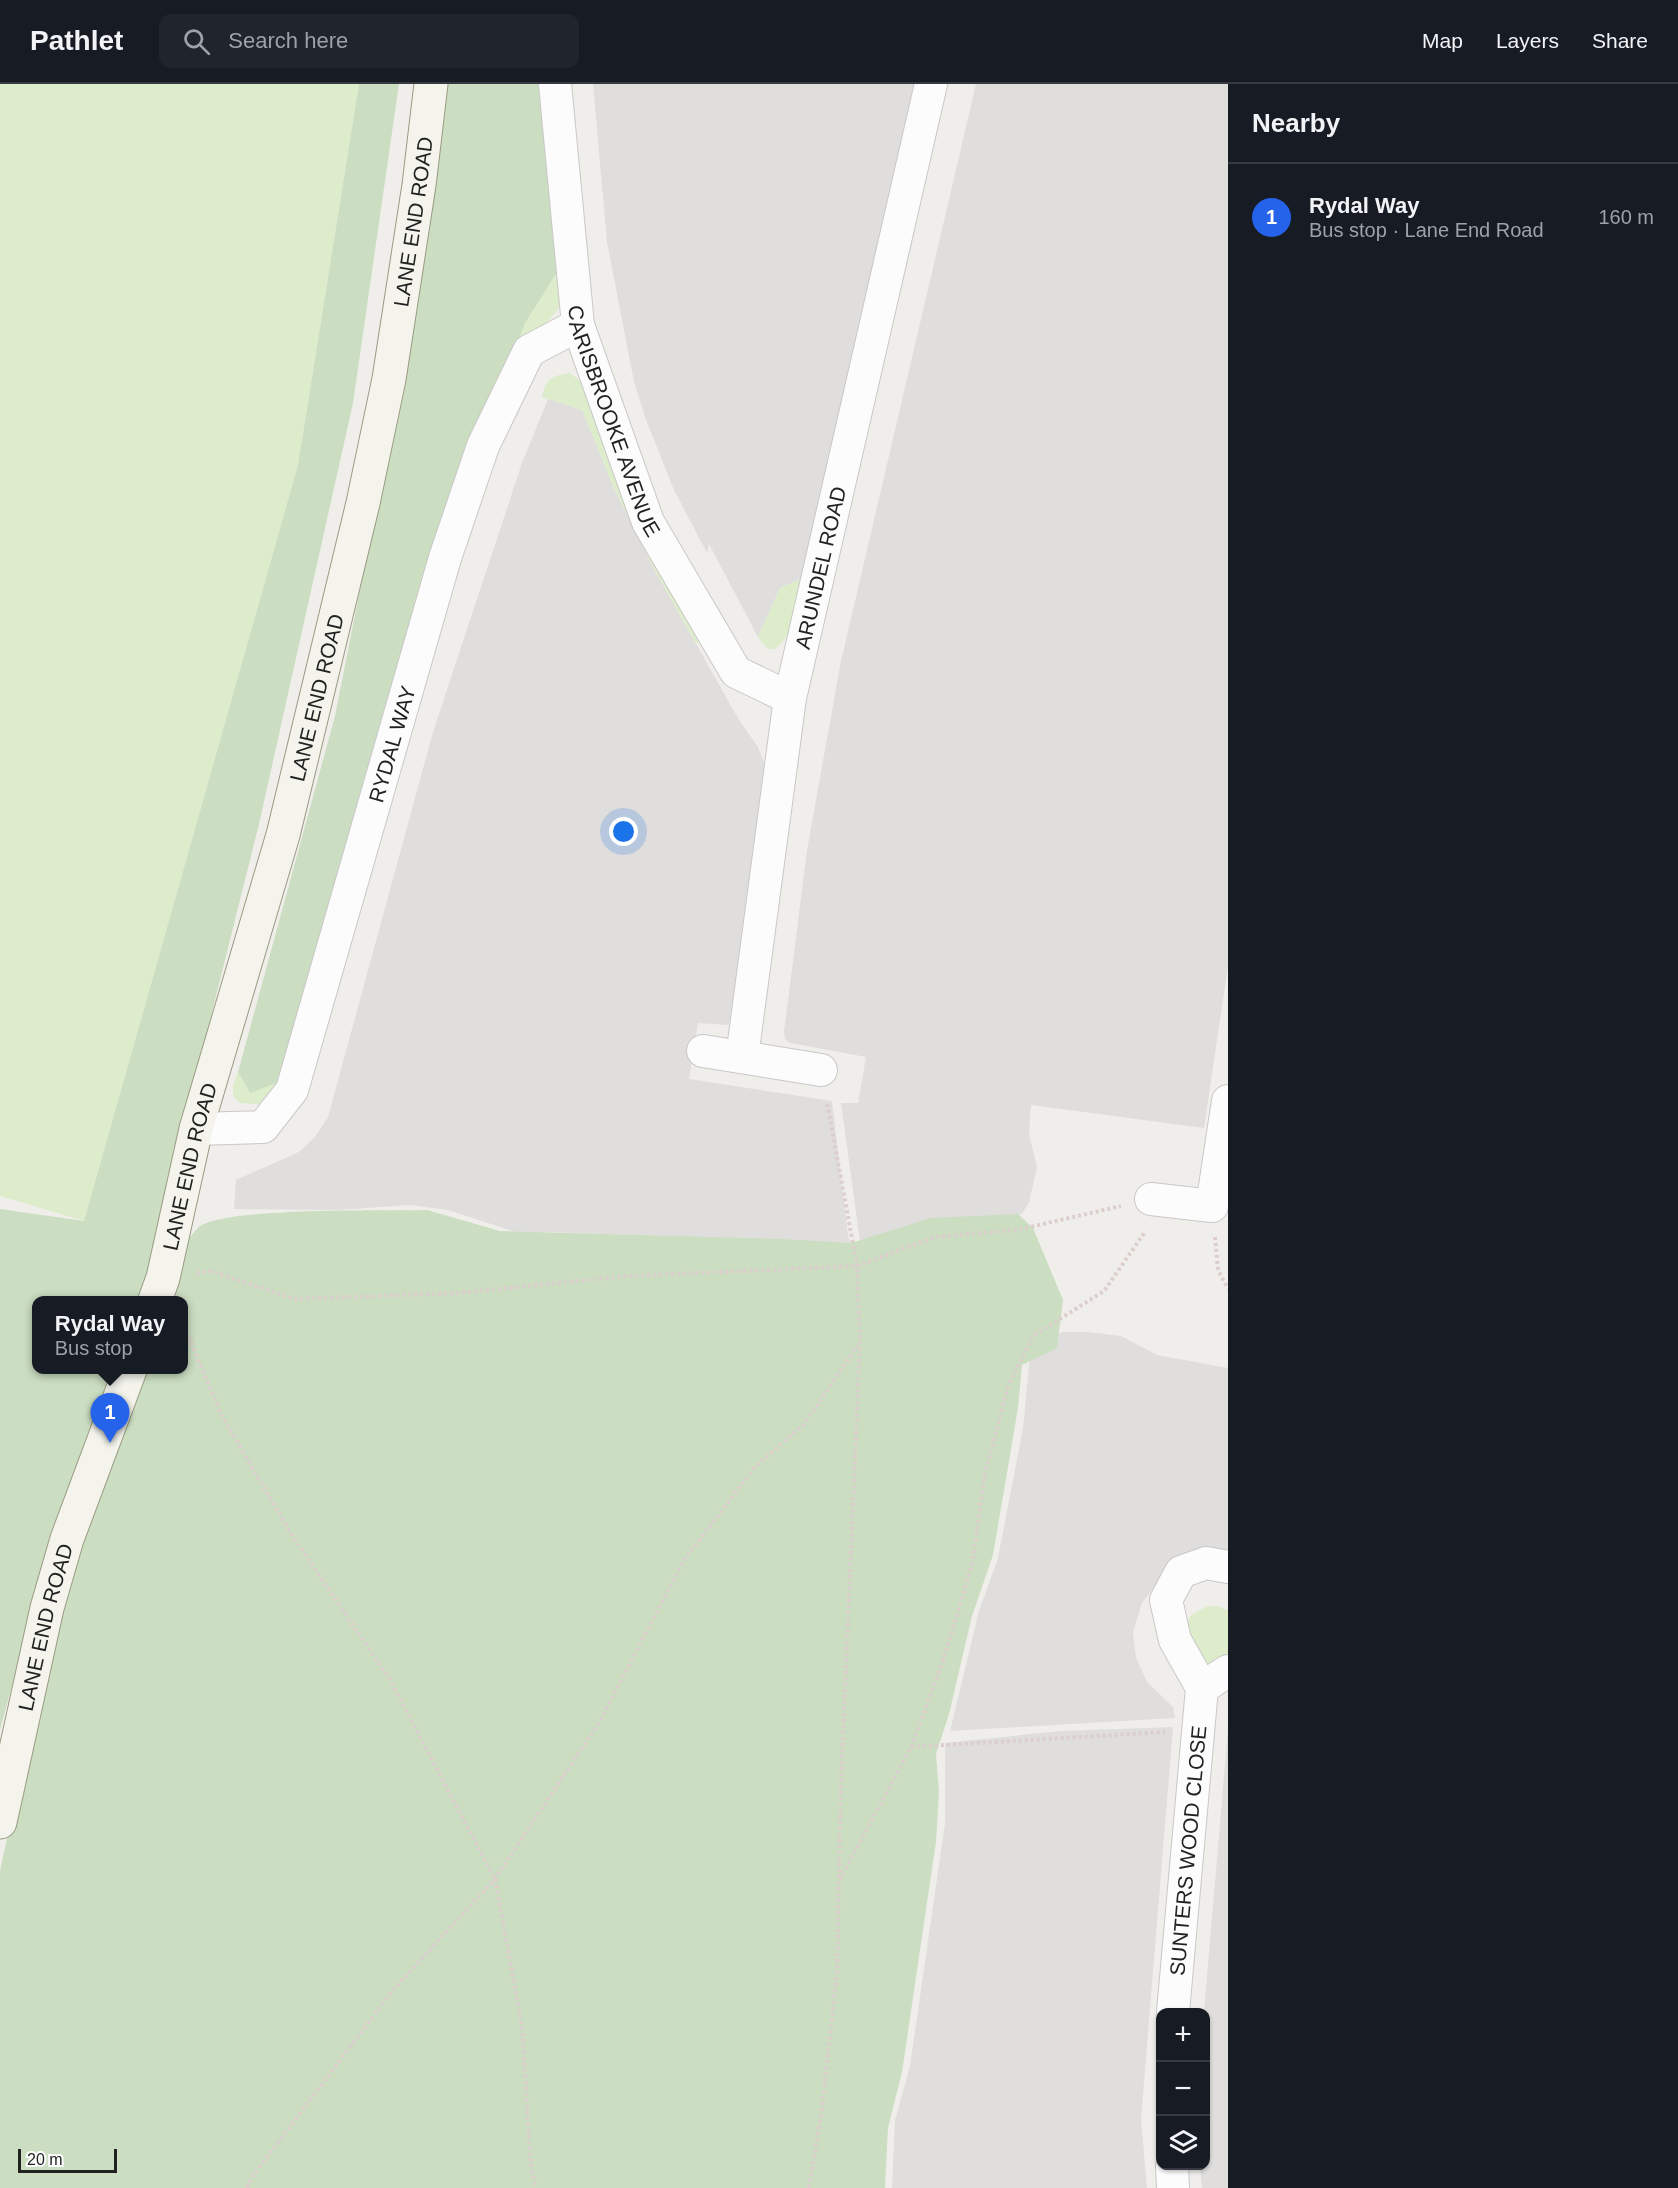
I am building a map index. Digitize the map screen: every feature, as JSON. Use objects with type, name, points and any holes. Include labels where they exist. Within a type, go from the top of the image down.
[{"type":"street","name":"LANE END ROAD","points":[[159,1289],[196,1128],[283,835],[363,503],[389,379],[419,185],[431,84]]},
{"type":"street","name":"CARISBROOKE AVENUE","points":[[555,84],[578,325],[648,522],[736,672],[790,698]]},
{"type":"street","name":"ARUNDEL ROAD","points":[[742,1057],[790,698],[931,84]]},
{"type":"street","name":"RYDAL WAY","points":[[196,1128],[263,1127],[292,1090],[446,558],[483,446],[529,351],[578,325]]},
{"type":"street","points":[[703,1051],[821,1070]]},
{"type":"street","points":[[1151,1199],[1212,1206],[1228,1101]]},
{"type":"street","name":"LANE END ROAD","points":[[0,1822],[47,1608],[67,1539],[129,1374]]},
{"type":"street","points":[[1228,1567],[1206,1563],[1181,1572],[1166,1600],[1175,1640],[1202,1688],[1228,1671]]},
{"type":"street","name":"SUNTERS WOOD CLOSE","points":[[1173,2008],[1202,1688]]},
{"type":"street","points":[[1172,2170],[1173,2188]]},
{"type":"path","points":[[809,2188],[821,2115],[837,1972],[841,1781],[860,1343],[857,1266],[821,1070]]},
{"type":"path","points":[[159,1289],[210,1271],[295,1299],[458,1293],[628,1276],[857,1266],[935,1237],[1017,1230],[1151,1199],[1148,1229],[1104,1291],[1033,1336],[1008,1386],[985,1474],[972,1565],[943,1661],[911,1747],[840,1879]]},
{"type":"path","points":[[1212,1206],[1218,1270],[1228,1289]]},
{"type":"path","points":[[188,1338],[222,1416],[290,1532],[390,1680],[495,1879],[522,2026],[531,2168],[536,2188]]},
{"type":"path","points":[[247,2188],[251,2178],[394,1989],[495,1879],[600,1722],[684,1560],[755,1467],[804,1424],[860,1343]]},
{"type":"path","points":[[911,1747],[1198,1730]]},
{"type":"shaded area","points":[[593,84],[915,84],[801,579],[780,588],[758,637],[709,544],[707,553],[674,490],[645,417],[634,382],[607,242]]},
{"type":"shaded area","points":[[976,84],[1228,84],[1228,966],[1204,1128],[1031,1105],[1029,1134],[1037,1167],[1029,1202],[1022,1214],[939,1219],[860,1242],[841,1103],[858,1103],[866,1057],[790,1043],[785,1039],[784,1032],[807,850],[841,661]]},
{"type":"shaded area","points":[[548,399],[582,410],[613,486],[655,571],[739,720],[758,747],[766,768],[735,1006],[728,1025],[698,1023],[689,1079],[832,1101],[848,1237],[851,1243],[550,1232],[518,1233],[448,1210],[410,1205],[338,1210],[234,1209],[236,1180],[299,1152],[315,1137],[328,1117],[433,732],[522,463]]},
{"type":"shaded area","points":[[1063,1332],[1121,1336],[1157,1355],[1228,1368],[1228,1562],[1160,1579],[1142,1603],[1133,1632],[1136,1658],[1147,1682],[1173,1707],[1175,1718],[950,1731],[979,1611],[998,1558],[1023,1428],[1030,1356],[1048,1338]]},
{"type":"shaded area","points":[[1173,1727],[1141,2119],[1147,2188],[892,2188],[895,2120],[910,2066],[945,1823],[945,1743],[1060,1731]]},
{"type":"shaded area","points":[[1228,1729],[1228,2188],[1202,2188],[1200,2170],[1210,2170],[1210,2008],[1204,2008]]},
{"type":"green space","points":[[0,84],[359,84],[298,465],[84,1221],[0,1196]]},
{"type":"green space","points":[[359,84],[399,84],[353,403],[259,824],[141,1296],[32,1296],[32,1374],[114,1374],[59,1512],[0,1730],[0,1209],[84,1221],[298,465]]},
{"type":"green space","points":[[444,84],[543,84],[558,271],[525,323],[457,500],[317,988],[276,1083],[250,1093],[238,1072],[335,716],[406,356]]},
{"type":"green space","points":[[558,271],[566,300],[535,336],[500,388],[525,323]]},
{"type":"green space","points":[[569,373],[581,381],[706,635],[696,644],[655,571],[613,486],[582,410],[542,397],[550,379]]},
{"type":"green space","points":[[801,579],[794,617],[787,635],[775,649],[767,649],[758,637],[780,588]]},
{"type":"green space","points":[[317,988],[291,1078],[265,1105],[240,1103],[233,1096],[233,1086],[238,1072],[250,1093]]},
{"type":"green space","points":[[427,1210],[500,1231],[851,1243],[931,1218],[1018,1214],[1033,1228],[1063,1300],[1057,1348],[1022,1365],[1018,1408],[993,1555],[972,1616],[949,1714],[936,1754],[939,1793],[936,1842],[902,2072],[888,2128],[885,2188],[0,2188],[0,1871],[31,1726],[81,1542],[140,1374],[188,1374],[188,1296],[165,1296],[187,1242],[199,1227],[214,1221],[239,1216]]},
{"type":"green space","points":[[1208,1606],[1228,1610],[1228,1661],[1210,1664],[1194,1658],[1186,1624],[1191,1615]]},
{"type":"place","name":"Rydal Way","points":[[110,1443]]}]
